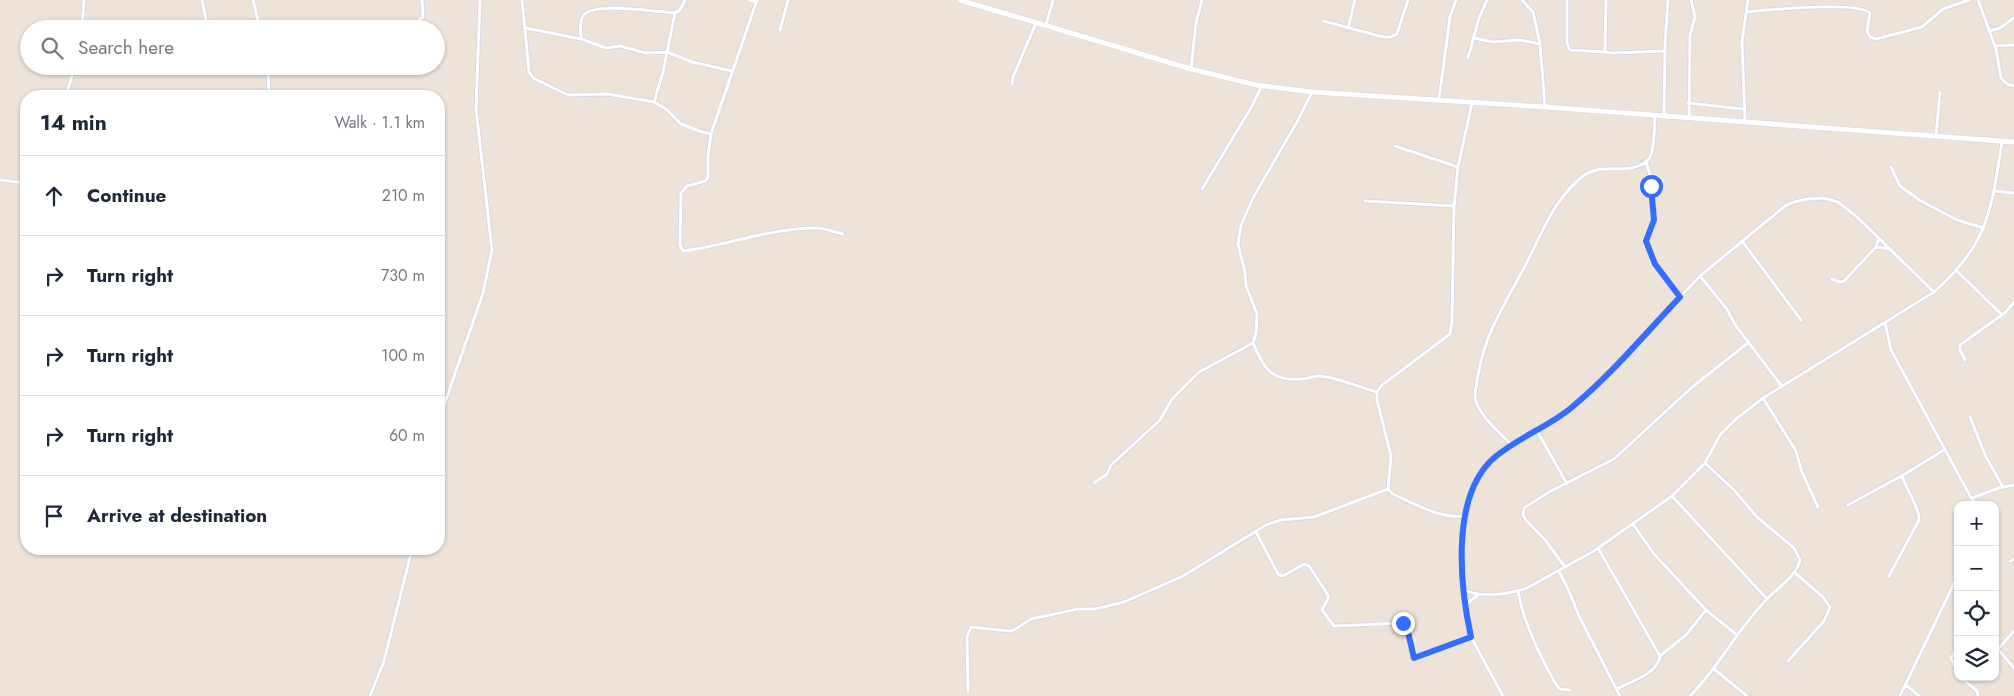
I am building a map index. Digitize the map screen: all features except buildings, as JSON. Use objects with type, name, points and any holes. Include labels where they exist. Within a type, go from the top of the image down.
[{"type":"main road","points":[[960,0],[1239,82],[1312,92],[1439,99],[2014,142]]},
{"type":"street","points":[[83,20],[84,0]]},
{"type":"street","points":[[202,0],[206,20]]},
{"type":"street","points":[[253,0],[258,20]]},
{"type":"street","points":[[420,20],[423,18],[422,0]]},
{"type":"street","points":[[445,403],[483,293],[492,250],[476,109],[480,0]]},
{"type":"street","points":[[522,0],[529,72],[533,78],[568,95],[608,94],[654,102],[666,109],[681,124],[699,132],[711,134]]},
{"type":"street","points":[[654,102],[664,72],[675,14],[680,10],[685,0]]},
{"type":"street","points":[[749,0],[757,1],[711,134],[708,178],[705,181],[687,186],[682,193],[680,244],[683,251],[730,243],[769,232],[818,228],[843,234]]},
{"type":"street","points":[[780,30],[788,0]]},
{"type":"street","points":[[1046,26],[1053,0]]},
{"type":"street","points":[[1191,69],[1196,23],[1202,0]]},
{"type":"street","points":[[1348,28],[1355,0]]},
{"type":"street","points":[[1323,21],[1383,37],[1397,34],[1408,0]]},
{"type":"street","points":[[1439,99],[1450,17],[1456,0]]},
{"type":"street","points":[[1468,58],[1486,0]]},
{"type":"street","points":[[1522,0],[1533,12],[1540,44],[1546,107]]},
{"type":"street","points":[[1567,0],[1566,43],[1570,50],[1604,52],[1665,51]]},
{"type":"street","points":[[1604,52],[1606,0]]},
{"type":"street","points":[[1664,116],[1668,0]]},
{"type":"street","points":[[1689,118],[1690,35],[1695,16],[1691,0]]},
{"type":"street","points":[[1745,122],[1743,109],[1742,41],[1748,0]]},
{"type":"street","points":[[1746,12],[1815,7],[1865,9],[1870,15],[1867,31],[1870,37],[1876,39],[1922,27],[1943,9],[1969,0]]},
{"type":"street","points":[[1978,0],[1995,46],[2001,78],[2007,84],[2014,86]]},
{"type":"street","points":[[581,40],[581,21],[584,15],[596,8],[675,14]]},
{"type":"street","points":[[1989,31],[2000,28],[2014,18]]},
{"type":"street","points":[[1012,84],[1036,23]]},
{"type":"street","points":[[526,28],[581,40],[606,48],[620,46],[646,53],[668,52],[692,62],[732,70]]},
{"type":"street","points":[[1474,38],[1493,42],[1520,40],[1540,44]]},
{"type":"street","points":[[1995,46],[2014,45]]},
{"type":"street","points":[[68,90],[72,75]]},
{"type":"street","points":[[269,75],[270,90]]},
{"type":"street","points":[[1202,189],[1263,85]]},
{"type":"street","points":[[1312,92],[1297,122],[1254,196],[1241,224],[1238,244],[1246,272],[1246,286],[1257,314],[1254,343],[1263,367],[1284,379],[1321,376],[1377,392]]},
{"type":"street","points":[[1936,137],[1940,92]]},
{"type":"street","points":[[1388,489],[1391,456],[1376,400],[1377,392],[1381,386],[1450,334],[1452,320],[1454,206],[1458,167],[1473,102]]},
{"type":"street","points":[[1688,103],[1743,109]]},
{"type":"street","points":[[1512,444],[1494,428],[1478,406],[1475,397],[1483,350],[1498,315],[1562,196],[1591,171],[1598,168],[1632,168],[1646,162],[1652,152],[1655,116]]},
{"type":"street","points":[[1463,589],[1470,593],[1479,594],[1518,592],[1598,548],[1672,496],[1705,463],[1713,451],[1716,439],[1736,419],[1763,398],[1934,292],[1957,271],[1969,256],[1984,228],[1994,191],[2002,142]]},
{"type":"street","points":[[1396,146],[1458,167]]},
{"type":"street","points":[[1646,162],[1651,178],[1654,220],[1646,241],[1655,264],[1680,297]]},
{"type":"street","points":[[1891,167],[1900,186],[1921,201],[1956,220],[1984,228]]},
{"type":"street","points":[[0,180],[20,182]]},
{"type":"street","points":[[1994,191],[2014,192]]},
{"type":"street","points":[[1503,696],[1471,637],[1464,605],[1463,589],[1463,531],[1472,488],[1493,458],[1512,444],[1537,431],[1565,412],[1599,382],[1700,276],[1785,206],[1794,202],[1808,198],[1823,198],[1838,202],[1880,238],[1934,292]]},
{"type":"street","points":[[1365,201],[1454,206]]},
{"type":"street","points":[[1832,279],[1840,282],[1844,281],[1876,247],[1880,238]]},
{"type":"street","points":[[1742,242],[1801,320]]},
{"type":"street","points":[[1876,247],[1891,250]]},
{"type":"street","points":[[1957,271],[2002,315]]},
{"type":"street","points":[[1700,276],[1726,308],[1736,326],[1782,386]]},
{"type":"street","points":[[1965,360],[1960,350],[1960,345],[2002,315],[2014,302]]},
{"type":"street","points":[[1885,324],[1891,350],[1973,501]]},
{"type":"street","points":[[1565,567],[1546,541],[1530,525],[1523,511],[1529,504],[1614,459],[1691,388],[1749,342]]},
{"type":"street","points":[[1094,483],[1107,474],[1111,465],[1160,420],[1172,399],[1199,372],[1254,343]]},
{"type":"street","points":[[1763,398],[1796,451],[1801,470],[1818,507]]},
{"type":"street","points":[[1970,417],[1986,457],[2003,487]]},
{"type":"street","points":[[1537,431],[1567,484]]},
{"type":"street","points":[[1848,505],[1902,476],[1944,450]]},
{"type":"street","points":[[1690,696],[1767,599],[1794,572],[1800,560],[1794,548],[1757,517],[1734,490],[1705,463]]},
{"type":"street","points":[[1889,576],[1919,520],[1918,512],[1906,489],[1902,476]]},
{"type":"street","points":[[1972,498],[2014,485]]},
{"type":"street","points":[[1388,489],[1394,494],[1435,513],[1448,517],[1466,516]]},
{"type":"street","points":[[968,690],[967,637],[971,627],[1014,630],[1031,619],[1078,609],[1095,609],[1124,602],[1182,576],[1266,525],[1281,520],[1314,517],[1388,489]]},
{"type":"street","points":[[1672,496],[1767,599]]},
{"type":"street","points":[[1634,524],[1654,554],[1706,610],[1737,635]]},
{"type":"street","points":[[1256,532],[1278,574],[1283,576],[1304,564],[1309,566],[1328,595],[1322,610],[1334,626],[1403,623],[1407,628],[1414,658],[1471,637]]},
{"type":"street","points":[[1598,548],[1660,656]]},
{"type":"street","points":[[370,696],[384,661],[410,555]]},
{"type":"street","points":[[1558,571],[1569,590],[1578,616],[1620,696]]},
{"type":"street","points":[[1788,661],[1824,621],[1830,607],[1824,596],[1794,572]]},
{"type":"street","points":[[1900,696],[1954,583]]},
{"type":"street","points":[[1518,592],[1523,615],[1543,662],[1557,686],[1560,689],[1570,690]]},
{"type":"street","points":[[1464,605],[1479,594]]},
{"type":"street","points":[[1617,689],[1654,668],[1660,656],[1686,635],[1706,610]]},
{"type":"street","points":[[2014,631],[1998,649],[2014,668]]},
{"type":"street","points":[[1954,653],[1951,658],[1954,665]]},
{"type":"street","points":[[1714,668],[1747,696]]},
{"type":"street","points":[[1965,681],[1977,691],[1978,696]]},
{"type":"street","points":[[1906,685],[1919,696]]},
{"type":"route","points":[[1403,623],[1407,628],[1413,658],[1471,637],[1464,605],[1462,574],[1463,531],[1472,488],[1477,479],[1493,458],[1509,446],[1559,418],[1572,407],[1599,382],[1680,297],[1655,264],[1647,246],[1646,241],[1654,220],[1651,186]]}]
